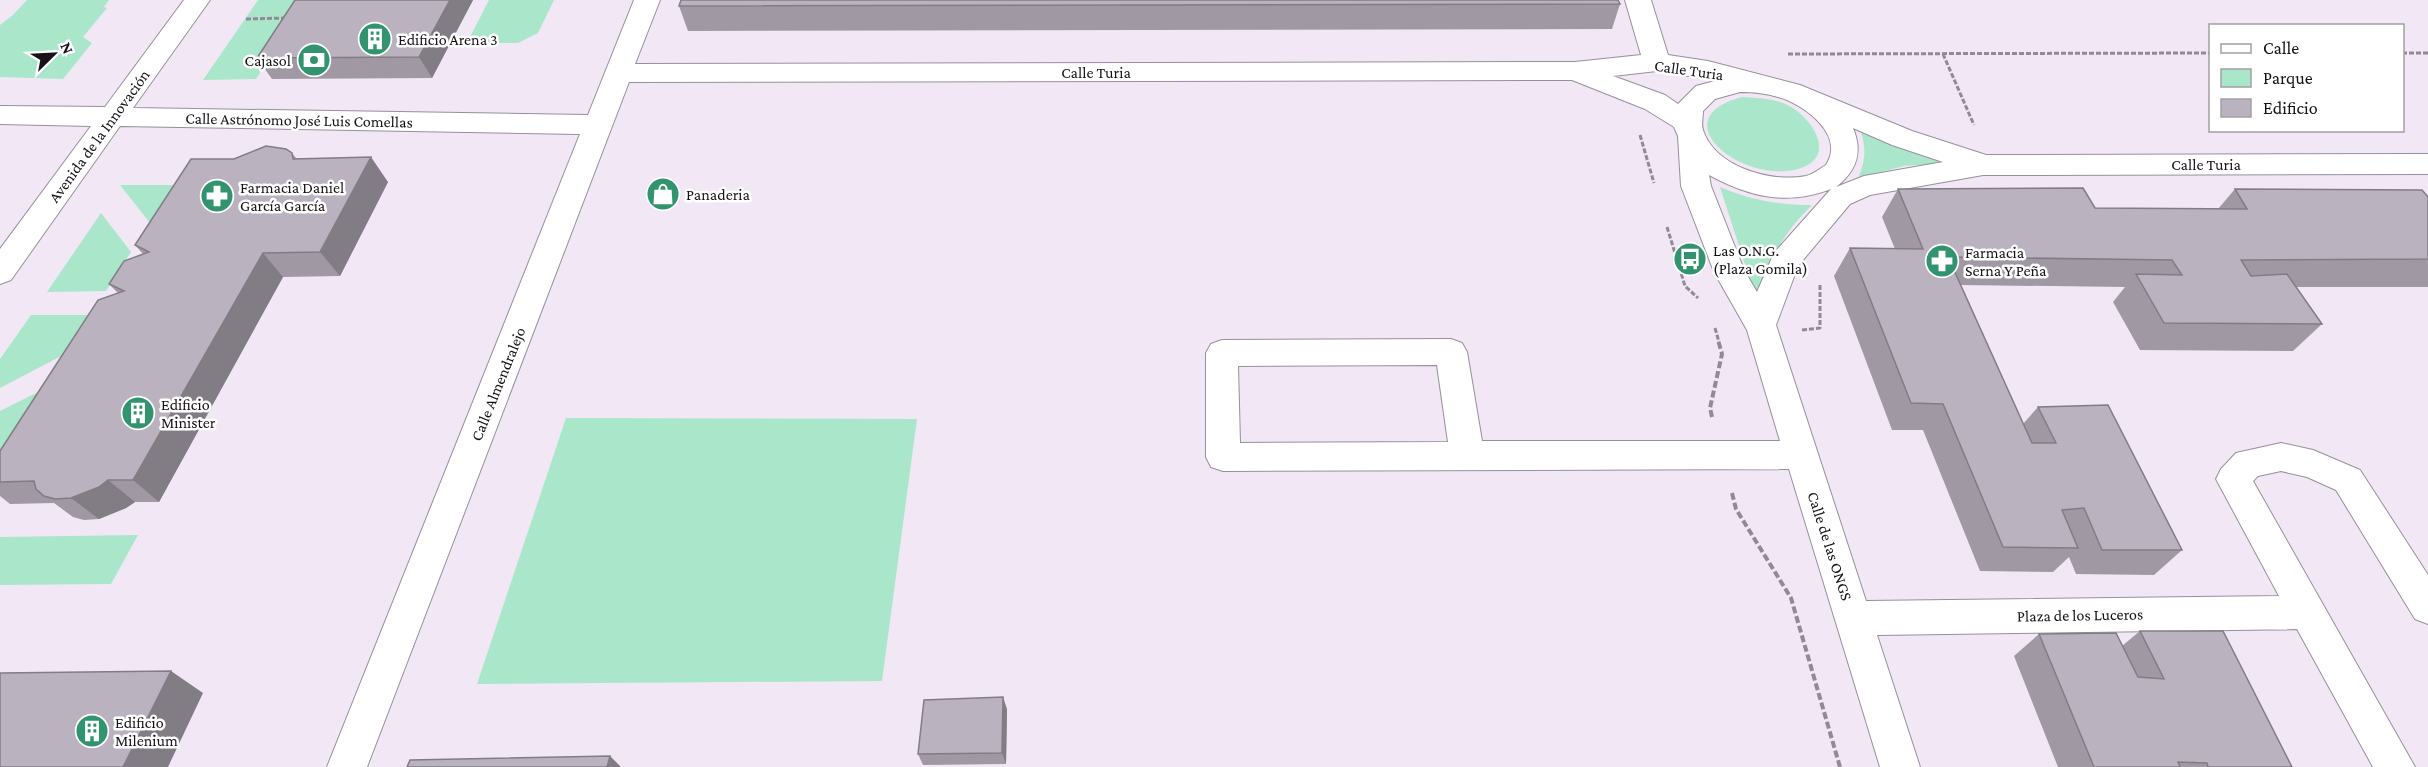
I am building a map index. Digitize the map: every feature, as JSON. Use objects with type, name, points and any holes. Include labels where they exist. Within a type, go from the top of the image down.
[{"type":"street","name":"Avenida de la Innovación","points":[[0,272],[197,0]]},
{"type":"street","name":"Calle Almendralejo","points":[[347,767],[647,0]]},
{"type":"street","points":[[1638,0],[1657,62]]},
{"type":"street","name":"Calle Turia","points":[[617,73],[1575,71],[1657,62],[1708,70],[1778,88],[1902,138],[1983,165]]},
{"type":"street","name":"Calle Turia","points":[[1575,71],[1655,102],[1689,130]]},
{"type":"street","points":[[1760,325],[1785,261],[1836,192],[1846,153],[1845,143],[1836,122],[1817,105],[1778,88],[1739,83],[1706,92],[1692,105],[1689,130],[1707,159],[1733,177],[1765,187],[1836,192]]},
{"type":"street","name":"Calle Astrónomo José Luis Comellas","points":[[0,115],[598,125]]},
{"type":"street","name":"Calle de las ONGS","points":[[1689,130],[1695,186],[1729,272],[1760,325],[1900,767]]},
{"type":"street","name":"Calle Turia","points":[[1836,192],[1983,165],[2428,164]]},
{"type":"street","points":[[1467,456],[1451,352],[1222,353],[1224,457],[1800,455]]},
{"type":"street","points":[[2395,767],[2233,479],[2248,463],[2281,457],[2313,464],[2348,480],[2428,607]]},
{"type":"street","name":"Plaza de los Luceros","points":[[1853,618],[2307,612]]},
{"type":"path","points":[[246,19],[296,18]]},
{"type":"path","points":[[2404,53],[2428,53]]},
{"type":"path","points":[[1943,54],[1976,128]]},
{"type":"path","points":[[1640,135],[1656,189]]},
{"type":"path","points":[[1665,221],[1685,286],[1704,303]]},
{"type":"path","points":[[1798,330],[1820,328],[1820,284],[1825,275]]},
{"type":"path","points":[[1713,420],[1710,408],[1722,354],[1714,323]]},
{"type":"path","points":[[1731,489],[1736,509],[1791,598],[1840,767]]},
{"type":"green space","points":[[27,0],[109,0],[104,7],[107,8],[83,37],[92,43],[63,79],[0,77],[0,25]]},
{"type":"green space","points":[[258,0],[307,0],[256,79],[203,80]]},
{"type":"green space","points":[[489,0],[554,0],[538,33],[518,43],[467,43]]},
{"type":"green space","points":[[1742,97],[1763,98],[1783,103],[1804,117],[1817,137],[1819,148],[1816,157],[1808,165],[1794,170],[1772,171],[1751,166],[1731,157],[1717,145],[1708,132],[1708,119],[1719,107]]},
{"type":"green space","points":[[1860,129],[1949,163],[1904,166],[1859,176],[1864,153]]},
{"type":"green space","points":[[120,185],[174,185],[150,223]]},
{"type":"green space","points":[[1720,187],[1765,201],[1812,205],[1790,229],[1776,252],[1759,308]]},
{"type":"green space","points":[[101,213],[131,252],[106,291],[47,292]]},
{"type":"green space","points":[[31,315],[90,315],[65,354],[0,388],[0,359]]},
{"type":"green space","points":[[40,391],[0,451],[0,411]]},
{"type":"green space","points":[[566,418],[917,419],[882,681],[477,684]]},
{"type":"green space","points":[[138,535],[111,584],[0,585],[0,537]]},
{"type":"building","name":"Edificio Arena 3","points":[[295,0],[450,0],[419,57],[257,58]]},
{"type":"building","points":[[681,0],[1618,0],[1620,4],[679,6]]},
{"type":"building","name":"Edificio Minister","points":[[266,146],[286,149],[292,153],[293,159],[371,157],[320,252],[263,253],[133,480],[108,480],[99,487],[71,498],[55,499],[44,496],[36,489],[34,481],[0,482],[0,451],[98,300],[124,291],[109,284],[124,261],[149,252],[135,245],[191,159],[234,159]]},
{"type":"building","points":[[2083,188],[2095,208],[2247,209],[2235,189],[2422,190],[2428,197],[2428,259],[2241,260],[2251,276],[2287,274],[2322,324],[2164,323],[2136,274],[2182,275],[2172,260],[1948,257],[2032,443],[2056,443],[2038,407],[2108,405],[2182,550],[2102,550],[2084,508],[2062,510],[2078,548],[2003,547],[1943,404],[1911,403],[1850,248],[1923,249],[1898,189]]},
{"type":"building","points":[[2140,631],[2223,631],[2292,767],[2208,767],[2207,763],[2178,762],[2180,767],[2094,767],[2039,634],[2116,633],[2138,677],[2164,679]]},
{"type":"building","name":"Edificio Milenium","points":[[171,671],[123,767],[0,767],[0,673]]},
{"type":"building","points":[[1003,697],[1002,753],[918,754],[924,700]]},
{"type":"building","points":[[610,756],[607,767],[407,767],[410,760]]},
{"type":"place","name":"Edificio Arena 3","points":[[375,39]]},
{"type":"place","name":"Cajasol","points":[[314,60]]},
{"type":"place","name":"Panaderia","points":[[663,194]]},
{"type":"place","name":"Farmacia Daniel García García","points":[[217,196]]},
{"type":"place","name":"Las O.N.G. (Plaza Gomila)","points":[[1690,259]]},
{"type":"place","name":"Farmacia Serna Y Peña","points":[[1942,261]]},
{"type":"place","name":"Edificio Minister","points":[[138,413]]},
{"type":"place","name":"Edificio Milenium","points":[[92,731]]}]
